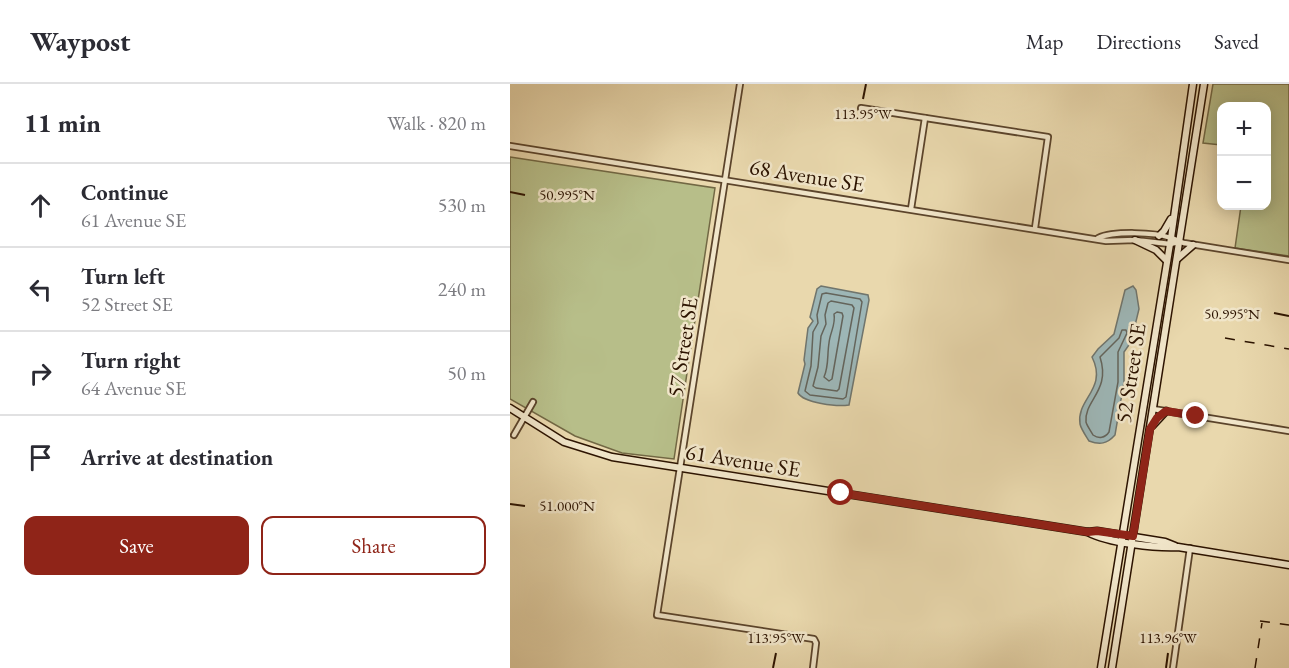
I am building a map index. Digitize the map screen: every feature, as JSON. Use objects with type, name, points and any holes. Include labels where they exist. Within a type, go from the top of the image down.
[{"type":"main road","name":"52 Street SE","points":[[1101,668],[1167,261],[1193,84]]},
{"type":"main road","name":"52 Street SE","points":[[1112,668],[1204,84]]},
{"type":"main road","points":[[1159,236],[1174,216]]},
{"type":"main road","points":[[1135,240],[1156,250],[1167,261]]},
{"type":"main road","points":[[1176,260],[1193,245]]},
{"type":"main road","name":"61 Avenue SE","points":[[510,408],[564,442],[596,453],[680,469],[1088,532],[1096,537],[1109,536],[1165,542],[1178,547]]},
{"type":"main road","points":[[1150,429],[1157,418],[1166,411]]},
{"type":"main road","points":[[1119,553],[1109,536],[1125,515]]},
{"type":"main road","name":"61 Avenue SE","points":[[1132,539],[1143,544],[1190,548],[1289,565]]},
{"type":"main road","points":[[1129,561],[1143,544]]},
{"type":"street","name":"57 Street SE","points":[[740,84],[657,615],[814,639],[816,643],[813,668]]},
{"type":"street","points":[[861,108],[1048,137],[1035,228]]},
{"type":"street","points":[[911,208],[925,118]]},
{"type":"street","name":"68 Avenue SE","points":[[510,146],[911,208],[1106,241],[1170,241],[1289,261]]},
{"type":"street","name":"68 Avenue SE","points":[[1098,238],[1105,235],[1123,234],[1159,236],[1170,241]]},
{"type":"street","points":[[514,435],[533,402]]},
{"type":"street","points":[[1153,409],[1289,431]]},
{"type":"street","points":[[1173,668],[1190,548]]},
{"type":"green space","points":[[1213,84],[1289,84],[1289,256],[1235,248],[1240,210],[1271,210],[1271,102],[1217,102],[1217,145],[1203,143]]},
{"type":"green space","points":[[510,157],[715,188],[674,459],[622,453],[575,436],[510,399]]},
{"type":"water","points":[[821,286],[868,295],[869,300],[849,405],[814,402],[798,393],[805,364],[808,328],[813,321],[810,317],[817,289]]},
{"type":"water","points":[[1133,286],[1136,290],[1139,309],[1131,342],[1124,352],[1124,382],[1115,435],[1106,442],[1089,441],[1082,430],[1080,415],[1096,377],[1092,357],[1114,334],[1125,290]]},
{"type":"railway","points":[[1225,338],[1289,349]]},
{"type":"railway","points":[[1260,621],[1289,625]]},
{"type":"railway","points":[[1255,668],[1262,623]]},
{"type":"route","points":[[841,493],[1088,532],[1133,536],[1150,429],[1157,418],[1166,411],[1196,416]]}]
